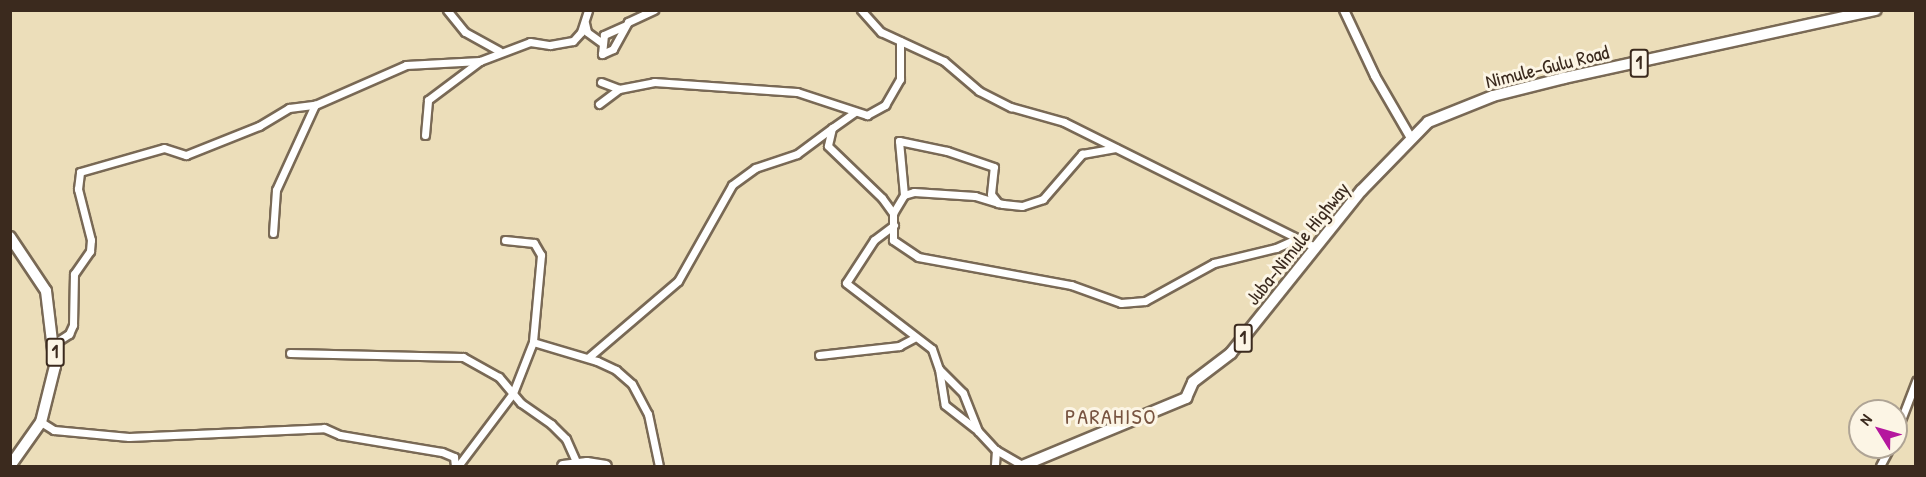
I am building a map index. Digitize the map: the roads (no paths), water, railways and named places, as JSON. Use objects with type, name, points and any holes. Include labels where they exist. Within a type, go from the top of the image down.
[{"type":"main road","name":"Nimule-Gulu Road","points":[[1411,138],[1428,122],[1493,96],[1876,10]]},
{"type":"main road","name":"Juba–Nimule Highway","points":[[1023,466],[1186,398],[1193,382],[1231,354],[1383,165],[1411,138]]},
{"type":"main road","name":"1","points":[[10,237],[31,262],[46,291],[55,343],[55,366],[41,422],[10,466]]},
{"type":"main road","points":[[563,466],[577,464],[606,466]]},
{"type":"street","points":[[447,10],[465,32],[499,51]]},
{"type":"street","points":[[425,135],[428,100],[480,61],[499,51],[530,42],[550,45],[573,41],[585,22],[588,10]]},
{"type":"street","points":[[624,26],[614,49],[602,54],[604,35],[654,10]]},
{"type":"street","points":[[861,10],[868,22],[900,42],[944,61],[986,95],[1011,107],[1064,122],[1315,247]]},
{"type":"street","points":[[1344,10],[1375,76],[1411,138]]},
{"type":"street","points":[[585,22],[587,32],[602,43]]},
{"type":"street","points":[[599,104],[619,89],[654,82],[730,89],[766,88],[823,99],[867,115],[878,111],[894,92],[900,79],[900,42]]},
{"type":"street","points":[[55,343],[69,334],[73,325],[74,274],[90,251],[92,240],[78,189],[80,172],[164,148],[186,155],[195,153],[259,126],[290,108],[315,105],[406,65],[480,61]]},
{"type":"street","points":[[601,82],[619,89]]},
{"type":"street","points":[[273,233],[276,190],[315,105]]},
{"type":"street","points":[[589,357],[678,281],[732,185],[755,168],[797,154],[855,112]]},
{"type":"street","points":[[832,128],[828,146],[882,198],[893,213],[893,240],[918,257],[1071,285],[1121,303],[1145,301],[1214,263],[1276,248],[1298,238]]},
{"type":"street","points":[[893,213],[904,195],[899,141],[947,151],[994,167],[991,194],[998,203]]},
{"type":"street","points":[[904,195],[915,192],[975,196],[998,203],[1022,206],[1043,199],[1082,153],[1115,148]]},
{"type":"street","points":[[894,225],[874,240],[846,283],[914,338],[932,349],[939,369],[945,405],[978,431],[996,450],[1023,466]]},
{"type":"street","points":[[457,466],[513,393],[533,342],[541,255],[534,243],[505,240]]},
{"type":"street","points":[[819,355],[899,346],[914,338]]},
{"type":"street","points":[[533,342],[589,357],[616,370],[632,384],[648,414],[659,466]]},
{"type":"street","points":[[290,353],[463,357],[499,377],[513,393],[566,439],[577,464]]},
{"type":"street","points":[[939,369],[963,393],[978,431]]},
{"type":"street","points":[[1908,402],[1916,381]]},
{"type":"street","points":[[41,422],[54,430],[129,437],[324,428],[340,435],[442,452],[454,457],[457,466]]},
{"type":"street","points":[[995,466],[996,450]]},
{"type":"district","name":"PARAHISO","points":[[1111,417]]}]
